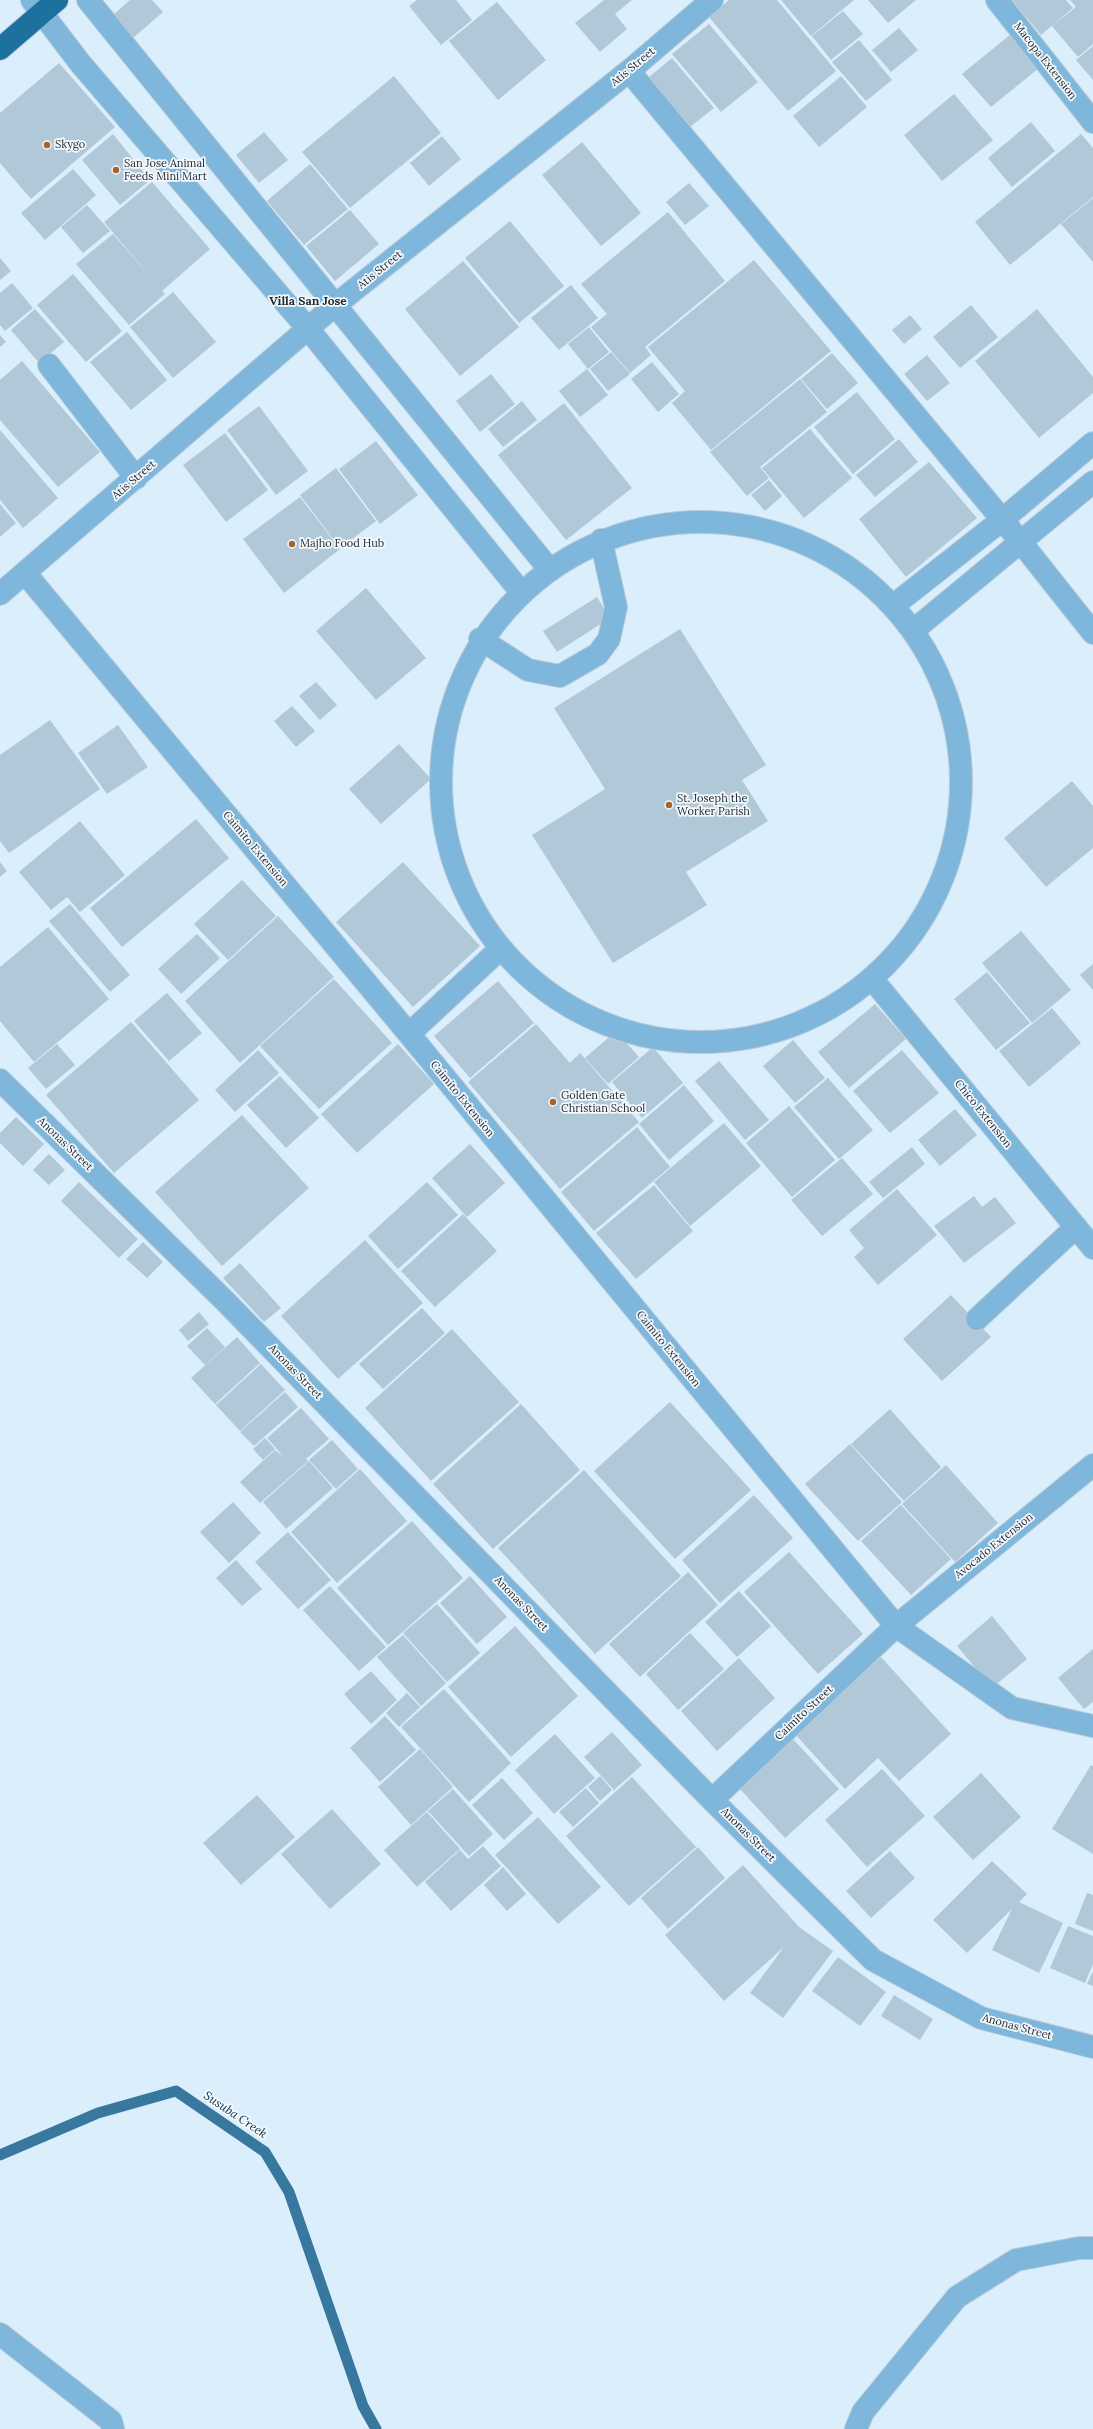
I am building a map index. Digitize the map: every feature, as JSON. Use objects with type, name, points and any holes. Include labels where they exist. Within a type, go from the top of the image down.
[{"type":"highway","points":[[0,49],[44,4]]},
{"type":"street","points":[[88,0],[334,306],[549,569]]},
{"type":"street","name":"Atis Street","points":[[0,594],[309,330],[334,306],[629,71],[712,0]]},
{"type":"street","name":"Macopa Extension","points":[[997,0],[1093,122]]},
{"type":"street","points":[[44,4],[80,63],[309,330],[521,592]]},
{"type":"street","points":[[629,71],[1020,541],[1093,633]]},
{"type":"street","points":[[50,365],[136,478]]},
{"type":"street","points":[[894,605],[1002,520],[1093,443]]},
{"type":"street","points":[[915,629],[1093,482]]},
{"type":"street","points":[[678,522],[758,527],[832,556],[894,605],[915,629],[950,698],[964,774],[955,850],[924,921],[873,980],[802,1023],[721,1043],[638,1036],[561,1004],[499,950],[456,878],[438,797],[446,715],[480,639],[521,592],[549,569],[601,540],[678,522]]},
{"type":"street","points":[[480,639],[528,670],[560,676],[598,654],[609,639],[616,607],[601,540]]},
{"type":"street","name":"Caimito Extension","points":[[25,574],[409,1034],[896,1626],[1012,1708],[1093,1726]]},
{"type":"street","points":[[409,1034],[499,950]]},
{"type":"street","name":"Chico Extension","points":[[873,980],[1093,1248]]},
{"type":"street","name":"Anonas Street","points":[[0,1080],[225,1301],[712,1800],[873,1960],[981,2018],[1093,2047]]},
{"type":"street","points":[[976,1319],[1076,1227]]},
{"type":"street","name":"Avocado Extension","points":[[896,1626],[1093,1465]]},
{"type":"street","name":"Caimito Street","points":[[712,1800],[896,1626]]},
{"type":"street","points":[[856,2429],[863,2412],[957,2297],[1016,2260],[1079,2248],[1093,2248]]},
{"type":"street","points":[[0,2334],[111,2421],[113,2429]]},
{"type":"building","points":[[130,0],[152,0],[163,12],[133,38],[113,15]]},
{"type":"building","points":[[417,0],[456,0],[472,20],[441,45],[409,6]]},
{"type":"building","points":[[604,0],[632,0],[615,14],[627,29],[600,52],[575,23]]},
{"type":"building","points":[[729,0],[777,0],[836,71],[788,111],[709,17]]},
{"type":"building","points":[[781,0],[854,0],[811,36]]},
{"type":"building","points":[[868,0],[916,0],[888,23]]},
{"type":"building","points":[[1012,0],[1066,0],[1073,8],[1041,35]]},
{"type":"building","points":[[1070,0],[1093,0],[1093,44],[1078,57],[1052,26],[1076,7]]},
{"type":"building","points":[[497,2],[546,60],[498,100],[449,41]]},
{"type":"building","points":[[843,11],[863,34],[831,60],[812,36]]},
{"type":"building","points":[[709,24],[758,82],[721,112],[672,54]]},
{"type":"building","points":[[899,28],[918,50],[891,72],[872,50]]},
{"type":"building","points":[[1011,34],[1039,68],[991,107],[962,74]]},
{"type":"building","points":[[859,40],[892,80],[866,101],[832,62]]},
{"type":"building","points":[[1093,46],[1093,80],[1076,60]]},
{"type":"building","points":[[672,58],[714,108],[690,127],[649,77]]},
{"type":"building","name":"Skygo","points":[[59,63],[115,127],[31,199],[0,163],[0,113]]},
{"type":"building","points":[[394,76],[441,133],[350,208],[302,152]]},
{"type":"building","points":[[841,76],[867,107],[819,147],[793,116]]},
{"type":"building","points":[[954,94],[993,140],[942,181],[904,135]]},
{"type":"building","points":[[1031,122],[1055,151],[1012,187],[988,158]]},
{"type":"building","points":[[264,132],[288,160],[259,183],[236,155]]},
{"type":"building","name":"San Jose Animal Feeds Mini Mart","points":[[113,134],[150,180],[120,205],[82,160]]},
{"type":"building","points":[[1081,134],[1093,148],[1093,197],[1010,265],[975,222]]},
{"type":"building","points":[[442,136],[461,159],[429,186],[410,163]]},
{"type":"building","points":[[582,142],[641,213],[601,246],[542,175]]},
{"type":"building","points":[[310,164],[348,209],[304,245],[267,201]]},
{"type":"building","points":[[73,169],[96,195],[45,240],[21,213]]},
{"type":"building","points":[[152,182],[210,249],[162,291],[165,294],[129,325],[76,264],[113,234],[155,282],[104,222]]},
{"type":"building","points":[[689,183],[709,206],[685,225],[666,202]]},
{"type":"building","points":[[1093,198],[1093,262],[1061,224]]},
{"type":"building","points":[[87,205],[110,231],[83,253],[61,227]]},
{"type":"building","points":[[350,210],[379,244],[335,281],[306,246]]},
{"type":"building","points":[[668,212],[725,281],[645,347],[651,355],[630,373],[591,327],[607,314],[581,284]]},
{"type":"building","points":[[510,221],[564,286],[519,323],[465,258]]},
{"type":"building","points":[[0,258],[11,271],[0,280]]},
{"type":"building","points":[[754,260],[831,351],[711,450],[672,403],[685,391],[648,347]]},
{"type":"building","points":[[463,261],[519,327],[460,376],[405,309]]},
{"type":"building","points":[[73,274],[122,331],[86,362],[37,305]]},
{"type":"building","points":[[12,283],[33,308],[5,331],[0,325],[0,293]]},
{"type":"building","points":[[571,285],[598,318],[559,350],[531,318]]},
{"type":"building","points":[[173,292],[216,342],[173,378],[130,327]]},
{"type":"building","points":[[971,305],[998,337],[960,368],[933,337]]},
{"type":"building","points":[[35,309],[64,342],[39,363],[11,330]]},
{"type":"building","points":[[1037,309],[1093,377],[1093,393],[1039,438],[975,361]]},
{"type":"building","points":[[910,315],[922,329],[904,344],[892,330]]},
{"type":"building","points":[[589,327],[609,352],[588,369],[568,344]]},
{"type":"building","points":[[127,332],[167,380],[131,410],[90,362]]},
{"type":"building","points":[[0,335],[6,342],[0,347]]},
{"type":"building","points":[[611,352],[630,374],[608,391],[590,369]]},
{"type":"building","points":[[832,353],[858,383],[827,409],[801,379]]},
{"type":"building","points":[[927,355],[950,383],[927,401],[904,374]]},
{"type":"building","points":[[22,361],[100,452],[58,487],[0,420],[0,380]]},
{"type":"building","points":[[652,362],[679,394],[658,412],[631,379]]},
{"type":"building","points":[[587,369],[608,395],[580,417],[559,391]]},
{"type":"building","points":[[491,374],[515,404],[480,432],[456,401]]},
{"type":"building","points":[[800,379],[827,412],[760,467],[769,478],[747,496],[710,452]]},
{"type":"building","points":[[857,392],[895,439],[853,474],[814,427]]},
{"type":"building","points":[[522,401],[537,420],[503,447],[488,429]]},
{"type":"building","points":[[564,403],[632,488],[566,540],[498,455]]},
{"type":"building","points":[[259,406],[308,471],[276,495],[227,430]]},
{"type":"building","points":[[810,429],[852,478],[804,518],[762,468]]},
{"type":"building","points":[[0,430],[58,498],[23,528],[0,500]]},
{"type":"building","points":[[225,433],[268,490],[226,522],[183,465]]},
{"type":"building","points":[[899,439],[918,462],[875,497],[856,475]]},
{"type":"building","points":[[376,441],[418,495],[380,524],[339,469]]},
{"type":"building","points":[[929,462],[977,518],[906,577],[859,519]]},
{"type":"building","points":[[336,468],[376,521],[340,548],[300,495]]},
{"type":"building","points":[[769,480],[782,496],[765,511],[751,495]]},
{"type":"building","name":"Majho Food Hub","points":[[300,497],[340,549],[284,593],[243,539]]},
{"type":"building","points":[[0,504],[16,523],[0,537]]},
{"type":"building","points":[[366,588],[426,658],[376,700],[316,631]]},
{"type":"building","points":[[597,597],[610,618],[557,652],[543,631]]},
{"type":"building","name":"St. Joseph the Worker Parish","points":[[680,629],[766,765],[742,780],[768,821],[686,872],[707,905],[613,963],[532,835],[605,789],[554,708]]},
{"type":"building","points":[[316,682],[337,705],[320,720],[299,696]]},
{"type":"building","points":[[292,706],[315,731],[296,747],[274,721]]},
{"type":"building","points":[[50,720],[100,789],[9,853],[0,841],[0,755]]},
{"type":"building","points":[[118,725],[148,767],[107,794],[78,753]]},
{"type":"building","points":[[399,744],[431,779],[381,824],[349,789]]},
{"type":"building","points":[[1072,781],[1093,806],[1093,848],[1046,887],[1004,838]]},
{"type":"building","points":[[196,819],[229,858],[122,947],[90,908]]},
{"type":"building","points":[[80,821],[125,875],[80,912],[67,897],[51,910],[19,872]]},
{"type":"building","points":[[0,862],[7,871],[0,877]]},
{"type":"building","points":[[403,862],[480,946],[413,1007],[336,922]]},
{"type":"building","points":[[242,880],[276,916],[228,960],[194,924]]},
{"type":"building","points":[[70,904],[130,975],[110,992],[49,921]]},
{"type":"building","points":[[278,916],[334,977],[240,1063],[185,1001]]},
{"type":"building","points":[[48,927],[109,999],[34,1062],[0,1021],[0,967]]},
{"type":"building","points":[[1021,931],[1071,990],[1032,1023],[982,963]]},
{"type":"building","points":[[197,934],[220,958],[181,994],[158,969]]},
{"type":"building","points":[[1093,964],[1093,990],[1080,975]]},
{"type":"building","points":[[987,972],[1030,1023],[996,1050],[954,999]]},
{"type":"building","points":[[334,979],[392,1043],[319,1109],[260,1046]]},
{"type":"building","points":[[498,981],[534,1023],[470,1078],[434,1036]]},
{"type":"building","points":[[167,993],[202,1033],[169,1061],[134,1021]]},
{"type":"building","points":[[875,1004],[906,1039],[849,1088],[818,1052]]},
{"type":"building","points":[[1052,1008],[1081,1043],[1029,1087],[999,1051]]},
{"type":"building","points":[[131,1022],[199,1100],[114,1173],[46,1095]]},
{"type":"building","name":"Golden Gate Christian School","points":[[536,1024],[570,1063],[580,1053],[639,1122],[560,1189],[468,1082]]},
{"type":"building","points":[[616,1031],[639,1057],[608,1084],[585,1058]]},
{"type":"building","points":[[793,1040],[825,1078],[795,1103],[763,1066]]},
{"type":"building","points":[[57,1044],[75,1065],[46,1089],[28,1068]]},
{"type":"building","points":[[398,1044],[434,1084],[357,1153],[321,1114]]},
{"type":"building","points":[[653,1047],[683,1083],[642,1118],[612,1082]]},
{"type":"building","points":[[258,1050],[279,1073],[235,1112],[215,1090]]},
{"type":"building","points":[[902,1050],[939,1093],[890,1133],[853,1091]]},
{"type":"building","points":[[719,1061],[769,1120],[745,1140],[695,1081]]},
{"type":"building","points":[[280,1076],[319,1118],[286,1148],[247,1105]]},
{"type":"building","points":[[828,1078],[873,1130],[839,1159],[794,1107]]},
{"type":"building","points":[[684,1085],[714,1121],[669,1160],[639,1124]]},
{"type":"building","points":[[789,1106],[835,1160],[792,1197],[746,1143]]},
{"type":"building","points":[[955,1109],[977,1135],[940,1166],[918,1140]]},
{"type":"building","points":[[242,1115],[309,1188],[222,1266],[155,1192]]},
{"type":"building","points":[[16,1117],[44,1144],[23,1166],[0,1143],[0,1133]]},
{"type":"building","points":[[724,1123],[761,1166],[690,1226],[654,1182]]},
{"type":"building","points":[[637,1127],[670,1167],[594,1231],[561,1192]]},
{"type":"building","points":[[470,1144],[505,1183],[467,1217],[432,1178]]},
{"type":"building","points":[[912,1147],[925,1164],[883,1198],[869,1182]]},
{"type":"building","points":[[49,1154],[65,1170],[49,1185],[33,1170]]},
{"type":"building","points":[[842,1158],[873,1194],[822,1236],[791,1200]]},
{"type":"building","points":[[79,1182],[138,1239],[119,1258],[61,1201]]},
{"type":"building","points":[[427,1182],[458,1215],[398,1269],[368,1236]]},
{"type":"building","points":[[654,1185],[693,1231],[636,1279],[596,1233]]},
{"type":"building","points":[[897,1189],[937,1235],[878,1285],[854,1257],[864,1248],[849,1230]]},
{"type":"building","points":[[974,1196],[982,1207],[995,1197],[1016,1223],[964,1263],[934,1226]]},
{"type":"building","points":[[463,1214],[497,1251],[435,1307],[401,1271]]},
{"type":"building","points":[[365,1240],[423,1303],[338,1379],[281,1316]]},
{"type":"building","points":[[143,1242],[163,1262],[147,1278],[126,1259]]},
{"type":"building","points":[[240,1263],[281,1308],[264,1322],[223,1278]]},
{"type":"building","points":[[951,1295],[991,1337],[942,1381],[903,1339]]},
{"type":"building","points":[[422,1308],[445,1333],[383,1389],[359,1364]]},
{"type":"building","points":[[199,1312],[209,1324],[188,1341],[179,1330]]},
{"type":"building","points":[[207,1328],[225,1347],[205,1365],[187,1346]]},
{"type":"building","points":[[452,1329],[519,1402],[431,1481],[365,1408]]},
{"type":"building","points":[[237,1337],[260,1363],[215,1404],[191,1378]]},
{"type":"building","points":[[261,1364],[285,1390],[240,1431],[216,1405]]},
{"type":"building","points":[[285,1392],[298,1407],[254,1446],[240,1432]]},
{"type":"building","points":[[670,1402],[751,1490],[675,1559],[594,1471]]},
{"type":"building","points":[[521,1404],[580,1470],[493,1549],[433,1484]]},
{"type":"building","points":[[301,1408],[329,1439],[306,1459],[308,1461],[260,1503],[240,1482],[275,1450],[283,1456],[267,1438]]},
{"type":"building","points":[[890,1409],[941,1467],[904,1501],[851,1444]]},
{"type":"building","points":[[265,1438],[275,1449],[263,1460],[253,1449]]},
{"type":"building","points":[[332,1440],[358,1469],[336,1489],[309,1460]]},
{"type":"building","points":[[850,1444],[902,1502],[858,1541],[805,1484]]},
{"type":"building","points":[[309,1461],[333,1488],[286,1529],[263,1502]]},
{"type":"building","points":[[946,1465],[998,1523],[955,1562],[902,1504]]},
{"type":"building","points":[[360,1469],[407,1521],[337,1583],[291,1532]]},
{"type":"building","points":[[584,1470],[681,1576],[595,1654],[498,1548]]},
{"type":"building","points":[[754,1495],[793,1538],[720,1603],[682,1560]]},
{"type":"building","points":[[233,1502],[261,1533],[229,1563],[200,1532]]},
{"type":"building","points":[[901,1505],[951,1559],[911,1595],[861,1541]]},
{"type":"building","points":[[412,1521],[463,1578],[388,1645],[337,1588]]},
{"type":"building","points":[[288,1532],[331,1580],[298,1609],[255,1562]]},
{"type":"building","points":[[789,1552],[863,1634],[818,1674],[744,1592]]},
{"type":"building","points":[[236,1560],[262,1589],[242,1606],[216,1578]]},
{"type":"building","points":[[688,1572],[718,1605],[640,1677],[609,1644]]},
{"type":"building","points":[[470,1576],[507,1617],[477,1644],[440,1603]]},
{"type":"building","points":[[330,1586],[386,1647],[359,1671],[303,1610]]},
{"type":"building","points":[[739,1591],[771,1626],[737,1657],[705,1622]]},
{"type":"building","points":[[437,1604],[480,1653],[447,1682],[403,1633]]},
{"type":"building","points":[[992,1616],[1027,1659],[992,1688],[957,1646]]},
{"type":"building","points":[[515,1626],[578,1696],[511,1757],[448,1687]]},
{"type":"building","points":[[690,1633],[724,1669],[678,1710],[646,1674]]},
{"type":"building","points":[[403,1635],[446,1683],[421,1706],[377,1657]]},
{"type":"building","points":[[1093,1649],[1093,1702],[1084,1709],[1058,1678]]},
{"type":"building","points":[[881,1657],[951,1734],[899,1781],[878,1758],[845,1789],[795,1734]]},
{"type":"building","points":[[739,1658],[775,1698],[717,1751],[681,1711]]},
{"type":"building","points":[[371,1671],[397,1700],[371,1724],[344,1694]]},
{"type":"building","points":[[444,1689],[511,1763],[469,1802],[401,1727]]},
{"type":"building","points":[[407,1693],[420,1707],[399,1727],[386,1713]]},
{"type":"building","points":[[385,1716],[416,1750],[380,1782],[350,1748]]},
{"type":"building","points":[[612,1732],[642,1765],[614,1790],[584,1757]]},
{"type":"building","points":[[555,1734],[595,1778],[554,1814],[515,1770]]},
{"type":"building","points":[[793,1739],[839,1789],[785,1838],[739,1788]]},
{"type":"building","points":[[420,1749],[453,1787],[411,1825],[378,1787]]},
{"type":"building","points":[[1091,1765],[1093,1766],[1093,1854],[1052,1829]]},
{"type":"building","points":[[882,1769],[925,1816],[867,1867],[825,1820]]},
{"type":"building","points":[[981,1773],[1021,1817],[973,1860],[933,1817]]},
{"type":"building","points":[[600,1776],[612,1790],[600,1801],[588,1787]]},
{"type":"building","points":[[632,1777],[696,1847],[629,1906],[566,1836]]},
{"type":"building","points":[[502,1778],[533,1813],[504,1840],[472,1805]]},
{"type":"building","points":[[586,1788],[599,1803],[573,1827],[559,1812]]},
{"type":"building","points":[[453,1789],[493,1834],[469,1856],[428,1811]]},
{"type":"building","points":[[257,1795],[295,1837],[241,1885],[203,1843]]},
{"type":"building","points":[[332,1809],[381,1864],[330,1909],[281,1854]]},
{"type":"building","points":[[427,1812],[460,1849],[417,1887],[384,1850]]},
{"type":"building","points":[[538,1817],[601,1887],[558,1924],[495,1855]]},
{"type":"building","points":[[483,1846],[501,1866],[451,1911],[425,1882],[460,1850],[468,1859]]},
{"type":"building","points":[[698,1847],[725,1878],[668,1929],[641,1898]]},
{"type":"building","points":[[890,1851],[915,1878],[871,1918],[846,1891]]},
{"type":"building","points":[[992,1861],[1027,1894],[1019,1902],[1063,1923],[1039,1973],[992,1950],[1012,1909],[967,1953],[933,1920]]},
{"type":"building","points":[[743,1865],[799,1927],[833,1951],[783,2018],[750,1993],[784,1947],[724,2001],[665,1935]]},
{"type":"building","points":[[503,1867],[526,1894],[507,1911],[484,1885]]},
{"type":"building","points":[[1087,1893],[1093,1895],[1093,1931],[1075,1924]]},
{"type":"building","points":[[1068,1926],[1093,1936],[1093,1964],[1085,1983],[1050,1968]]},
{"type":"building","points":[[838,1957],[886,1992],[860,2026],[812,1991]]},
{"type":"building","points":[[1093,1971],[1093,1986],[1087,1984]]},
{"type":"building","points":[[894,1995],[933,2019],[920,2040],[881,2016]]},
{"type":"waterway","name":"Susuba Creek","points":[[0,2155],[98,2113],[176,2091],[265,2152],[289,2192],[363,2406],[376,2429]]},
{"type":"place","name":"Skygo","points":[[47,145]]},
{"type":"place","name":"San Jose Animal Feeds Mini Mart","points":[[116,170]]},
{"type":"place","name":"Majho Food Hub","points":[[292,544]]},
{"type":"place","name":"St. Joseph the Worker Parish","points":[[669,805]]},
{"type":"place","name":"Golden Gate Christian School","points":[[553,1102]]},
{"type":"district","name":"Villa San Jose","points":[[308,302]]}]
